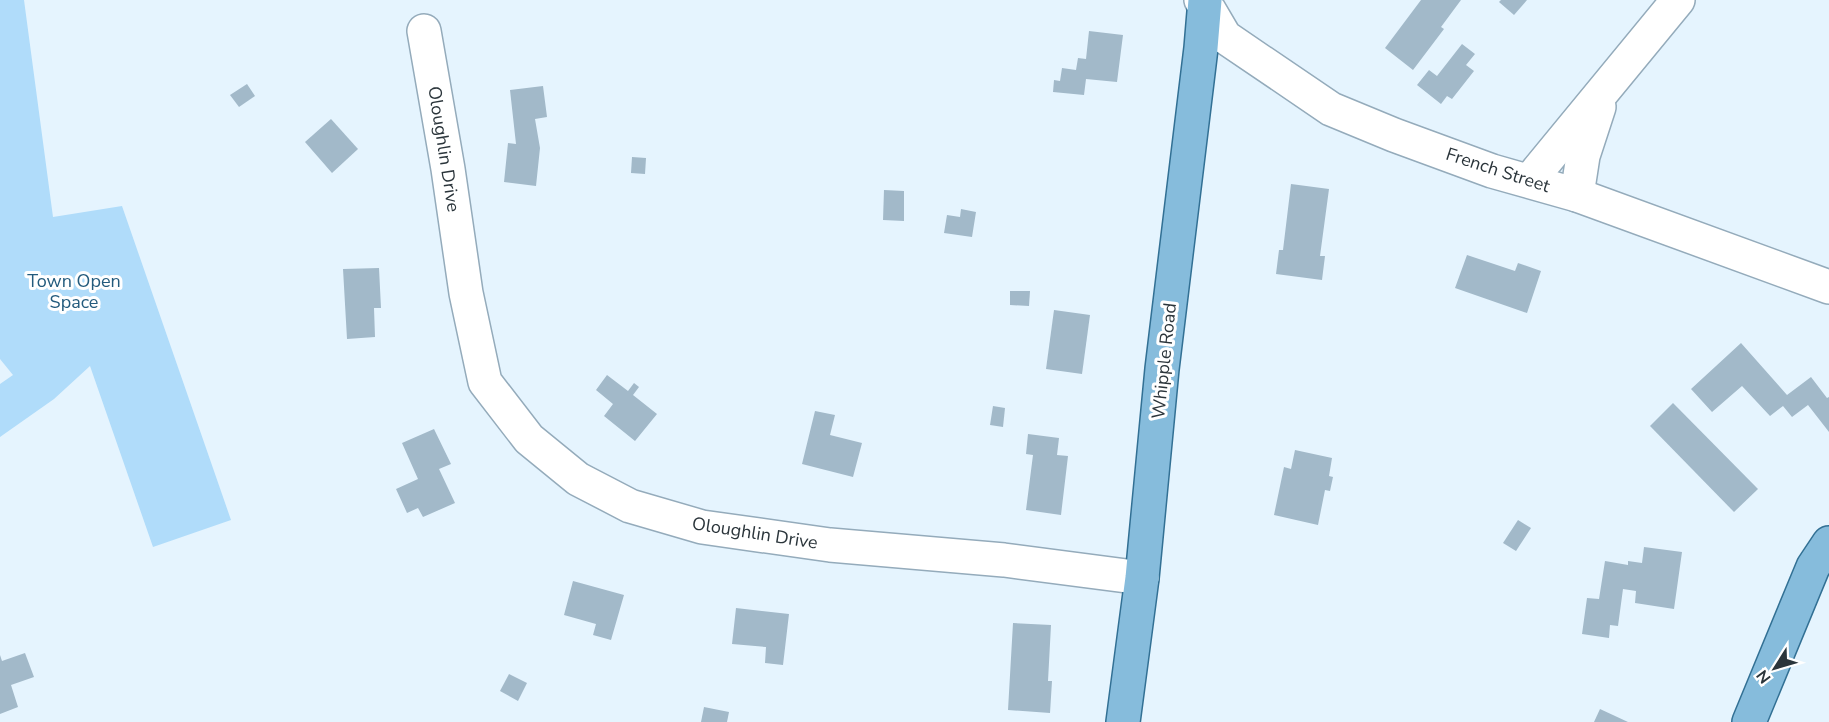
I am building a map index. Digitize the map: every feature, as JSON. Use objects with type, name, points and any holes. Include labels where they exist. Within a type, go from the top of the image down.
[{"type":"main road","name":"Whipple Road","points":[[1123,722],[1142,578],[1162,369],[1200,60],[1204,1]]},
{"type":"main road","points":[[1749,722],[1813,567],[1829,543]]},
{"type":"street","points":[[1530,180],[1678,0]]},
{"type":"street","name":"French Street","points":[[1204,1],[1225,37],[1331,109],[1492,171],[1577,195],[1829,287]]},
{"type":"street","name":"Oloughlin Drive","points":[[424,31],[448,169],[466,293],[485,382],[529,439],[578,479],[630,506],[702,527],[830,545],[1004,560],[1142,578]]},
{"type":"street","points":[[1577,195],[1583,156],[1604,91]]},
{"type":"green space","name":"Town Open Space","points":[[0,0],[24,0],[53,217],[122,206],[231,520],[153,547],[90,366],[54,399],[0,437],[0,384],[13,375],[0,359]]},
{"type":"building","points":[[1421,0],[1461,0],[1441,27],[1444,29],[1413,70],[1385,48]]},
{"type":"building","points":[[1501,0],[1527,0],[1514,15],[1499,2]]},
{"type":"building","points":[[1089,31],[1123,35],[1117,82],[1086,79],[1084,95],[1053,92],[1054,80],[1060,81],[1062,68],[1076,70],[1078,58],[1086,59]]},
{"type":"building","points":[[1462,44],[1475,54],[1466,65],[1474,71],[1452,99],[1447,96],[1441,104],[1417,85],[1429,70],[1437,76]]},
{"type":"building","points":[[247,84],[255,96],[239,107],[230,95]]},
{"type":"building","points":[[543,86],[547,117],[535,119],[540,148],[536,186],[504,182],[508,143],[516,144],[510,90]]},
{"type":"building","points":[[331,119],[358,149],[332,173],[305,142]]},
{"type":"building","points":[[632,157],[646,158],[645,174],[631,173]]},
{"type":"building","points":[[1291,184],[1329,189],[1320,256],[1325,256],[1322,280],[1276,274],[1279,250],[1283,250]]},
{"type":"building","points":[[884,190],[904,191],[904,221],[883,220]]},
{"type":"building","points":[[961,209],[976,212],[972,237],[944,233],[947,215],[960,217]]},
{"type":"building","points":[[1467,255],[1515,271],[1518,263],[1541,271],[1527,313],[1455,288]]},
{"type":"building","points":[[379,268],[381,308],[374,308],[375,337],[347,339],[343,269]]},
{"type":"building","points":[[1010,291],[1030,291],[1029,306],[1010,305]]},
{"type":"building","points":[[1054,310],[1090,315],[1082,374],[1046,369]]},
{"type":"building","points":[[1741,343],[1787,395],[1811,377],[1827,398],[1829,397],[1829,432],[1808,405],[1792,417],[1783,406],[1770,416],[1742,386],[1712,412],[1691,389]]},
{"type":"building","points":[[607,375],[628,391],[634,383],[639,387],[633,395],[657,414],[635,441],[604,416],[613,404],[596,390]]},
{"type":"building","points":[[1673,403],[1758,489],[1734,512],[1650,426]]},
{"type":"building","points":[[993,406],[1005,408],[1003,427],[990,425]]},
{"type":"building","points":[[815,411],[835,415],[830,435],[862,443],[853,477],[802,464]]},
{"type":"building","points":[[434,429],[451,464],[439,469],[455,503],[423,517],[418,508],[407,513],[396,489],[418,479],[402,443]]},
{"type":"building","points":[[1028,434],[1059,438],[1057,455],[1068,456],[1061,515],[1026,510],[1033,455],[1026,454]]},
{"type":"building","points":[[1295,450],[1332,458],[1329,476],[1333,477],[1330,491],[1325,490],[1318,525],[1274,515],[1284,467],[1291,469]]},
{"type":"building","points":[[1518,520],[1531,528],[1516,551],[1503,543]]},
{"type":"building","points":[[1644,547],[1682,552],[1674,609],[1635,603],[1636,591],[1623,589],[1618,626],[1610,625],[1609,638],[1582,634],[1587,598],[1599,599],[1605,561],[1628,565],[1628,561],[1642,563]]},
{"type":"building","points":[[573,581],[624,595],[611,640],[593,635],[596,624],[564,615]]},
{"type":"building","points":[[736,608],[789,614],[783,665],[765,663],[766,647],[732,644]]},
{"type":"building","points":[[1013,623],[1051,625],[1048,681],[1052,681],[1050,713],[1008,710]]},
{"type":"building","points":[[25,653],[34,677],[11,685],[18,707],[0,714],[0,655],[2,661]]},
{"type":"building","points":[[509,674],[527,683],[518,701],[500,691]]},
{"type":"building","points":[[704,707],[729,712],[727,722],[701,722]]},
{"type":"building","points":[[1600,709],[1628,722],[1594,722]]}]
